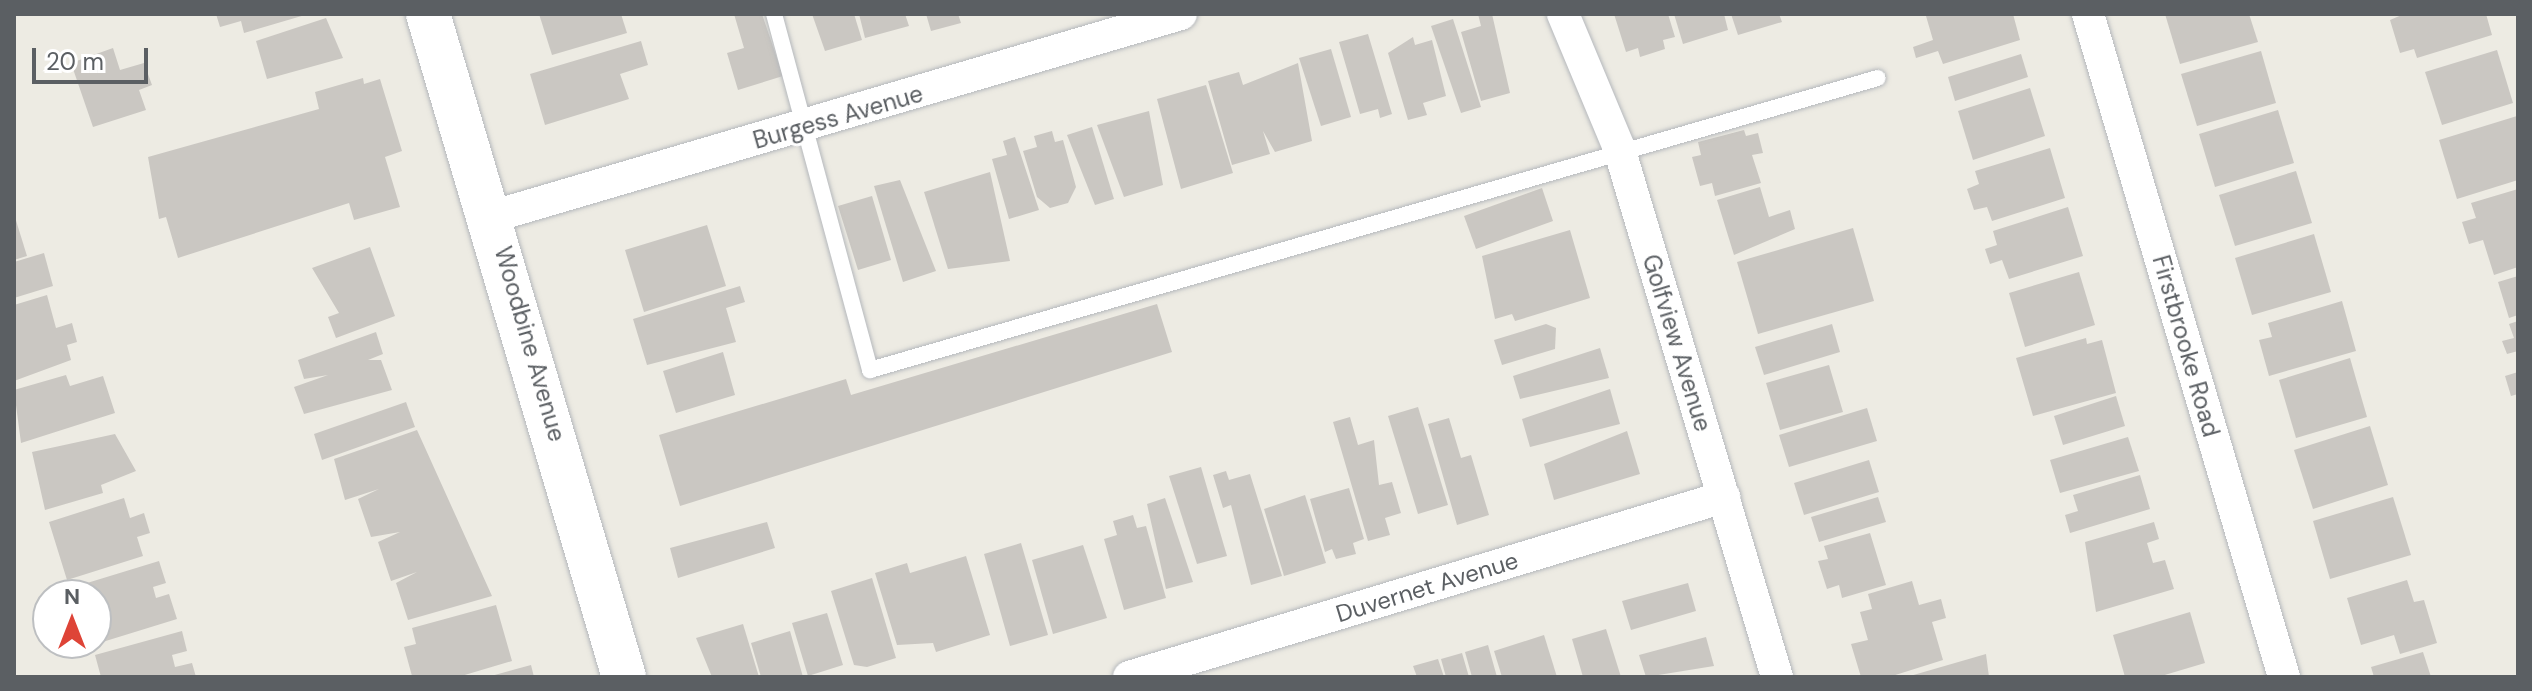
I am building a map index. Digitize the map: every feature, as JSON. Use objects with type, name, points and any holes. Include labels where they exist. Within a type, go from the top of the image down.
[{"type":"main road","name":"Woodbine Avenue","points":[[428,14],[494,216],[624,677]]},
{"type":"street","name":"Burgess Avenue","points":[[494,216],[807,127],[1181,14]]},
{"type":"street","name":"Golfview Avenue","points":[[1563,14],[1619,148],[1777,677]]},
{"type":"street","name":"Firstbrooke Road","points":[[2088,14],[2284,677]]},
{"type":"street","name":"Duvernet Avenue","points":[[1129,677],[1724,497]]},
{"type":"lane","points":[[774,14],[807,127],[870,370],[1619,148],[1878,78]]},
{"type":"building","points":[[216,14],[305,15],[244,33],[241,21],[220,27]]},
{"type":"building","points":[[539,14],[621,14],[627,33],[552,55]]},
{"type":"building","points":[[734,14],[762,14],[783,76],[738,90],[727,53],[744,48]]},
{"type":"building","points":[[812,14],[854,14],[862,40],[825,51]]},
{"type":"building","points":[[859,14],[905,14],[909,26],[865,38]]},
{"type":"building","points":[[926,14],[958,14],[961,23],[931,31]]},
{"type":"building","points":[[1478,14],[1492,14],[1510,93],[1481,101],[1461,32],[1481,26]]},
{"type":"building","points":[[1614,14],[1668,14],[1675,37],[1663,40],[1665,49],[1640,57],[1638,48],[1626,52]]},
{"type":"building","points":[[1674,14],[1724,14],[1728,30],[1683,44]]},
{"type":"building","points":[[1731,14],[1779,14],[1782,22],[1738,35]]},
{"type":"building","points":[[2013,14],[2020,40],[1943,64],[1938,51],[1916,58],[1913,47],[1933,40],[1926,16]]},
{"type":"building","points":[[2165,14],[2249,14],[2258,42],[2180,64]]},
{"type":"building","points":[[2404,14],[2486,14],[2492,35],[2417,58],[2414,49],[2400,53],[2390,20]]},
{"type":"building","points":[[326,18],[343,58],[267,79],[256,41]]},
{"type":"building","points":[[1453,19],[1481,107],[1461,113],[1431,26]]},
{"type":"building","points":[[1368,34],[1392,114],[1380,118],[1378,109],[1360,114],[1339,42]]},
{"type":"building","points":[[1413,37],[1415,45],[1432,40],[1446,96],[1423,103],[1427,115],[1408,120],[1388,53]]},
{"type":"building","points":[[641,41],[648,65],[620,74],[629,99],[545,125],[530,74]]},
{"type":"building","points":[[113,48],[120,70],[144,63],[152,85],[139,90],[146,110],[93,127],[71,63]]},
{"type":"building","points":[[1331,49],[1351,117],[1321,126],[1299,58]]},
{"type":"building","points":[[2497,50],[2513,103],[2442,125],[2425,72]]},
{"type":"building","points":[[2261,51],[2276,103],[2197,126],[2181,74]]},
{"type":"building","points":[[2021,54],[2028,77],[1955,101],[1948,77]]},
{"type":"building","points":[[1298,63],[1312,141],[1275,152],[1263,131],[1270,154],[1232,165],[1208,81],[1239,72],[1243,85]]},
{"type":"building","points":[[363,78],[364,84],[380,79],[402,151],[385,157],[400,207],[354,220],[349,203],[178,258],[166,217],[159,219],[148,157],[319,109],[315,92]]},
{"type":"building","points":[[1206,85],[1233,173],[1181,189],[1157,99]]},
{"type":"building","points":[[2030,88],[2045,136],[1973,160],[1958,111]]},
{"type":"building","points":[[2278,110],[2294,163],[2215,187],[2199,134]]},
{"type":"building","points":[[1149,111],[1163,185],[1124,197],[1097,125]]},
{"type":"building","points":[[2517,116],[2518,180],[2457,199],[2439,140]]},
{"type":"building","points":[[1092,127],[1114,199],[1095,205],[1067,135]]},
{"type":"building","points":[[1744,130],[1746,136],[1758,133],[1763,153],[1752,155],[1761,183],[1715,196],[1712,183],[1700,186],[1692,157],[1701,155],[1698,142]]},
{"type":"building","points":[[1052,131],[1055,142],[1063,140],[1076,187],[1068,203],[1050,208],[1037,197],[1023,151],[1037,147],[1034,136]]},
{"type":"building","points":[[1015,137],[1039,210],[1009,219],[992,159],[1007,155],[1003,141]]},
{"type":"building","points":[[2050,148],[2065,198],[1992,221],[1987,207],[1974,210],[1967,189],[1979,184],[1975,171]]},
{"type":"building","points":[[2296,171],[2312,223],[2235,246],[2219,195]]},
{"type":"building","points":[[990,172],[1010,261],[948,269],[924,192]]},
{"type":"building","points":[[900,180],[936,271],[903,282],[874,186]]},
{"type":"building","points":[[1760,187],[1769,217],[1790,210],[1795,229],[1734,255],[1717,200]]},
{"type":"building","points":[[1542,188],[1553,221],[1476,249],[1464,216]]},
{"type":"building","points":[[2518,189],[2518,267],[2494,275],[2483,240],[2469,244],[2462,222],[2476,218],[2471,203]]},
{"type":"building","points":[[872,196],[891,260],[858,270],[838,206]]},
{"type":"building","points":[[2068,207],[2083,256],[2009,279],[2002,260],[1990,264],[1985,249],[1997,245],[1993,231]]},
{"type":"building","points":[[14,214],[27,256],[14,260]]},
{"type":"building","points":[[707,225],[726,286],[644,312],[625,250]]},
{"type":"building","points":[[1853,228],[1874,301],[1758,334],[1737,262]]},
{"type":"building","points":[[1570,230],[1590,298],[1515,321],[1512,314],[1495,319],[1482,256]]},
{"type":"building","points":[[2314,234],[2331,292],[2252,315],[2235,258]]},
{"type":"building","points":[[370,247],[395,316],[336,338],[328,317],[339,313],[312,268]]},
{"type":"building","points":[[44,253],[53,286],[14,298],[14,262]]},
{"type":"building","points":[[2079,272],[2095,325],[2025,347],[2009,293]]},
{"type":"building","points":[[2518,276],[2518,315],[2509,318],[2498,282]]},
{"type":"building","points":[[740,286],[745,302],[726,308],[736,342],[647,365],[633,319]]},
{"type":"building","points":[[47,295],[56,328],[72,323],[77,342],[67,345],[71,360],[14,381],[14,305]]},
{"type":"building","points":[[2342,301],[2356,351],[2269,376],[2259,340],[2272,337],[2268,323]]},
{"type":"building","points":[[1157,304],[1172,352],[680,506],[659,435],[846,379],[851,395]]},
{"type":"building","points":[[2518,321],[2518,351],[2507,354],[2502,341],[2514,338],[2509,324]]},
{"type":"building","points":[[1546,324],[1556,328],[1555,349],[1502,365],[1494,340]]},
{"type":"building","points":[[1832,324],[1840,352],[1764,375],[1755,347]]},
{"type":"building","points":[[376,332],[383,354],[368,360],[381,360],[392,390],[304,414],[294,387],[328,375],[304,379],[298,360]]},
{"type":"building","points":[[2086,338],[2087,344],[2102,340],[2116,393],[2033,416],[2016,358]]},
{"type":"building","points":[[1600,348],[1609,378],[1520,399],[1513,376]]},
{"type":"building","points":[[723,352],[735,395],[676,413],[663,371]]},
{"type":"building","points":[[2350,358],[2367,417],[2296,438],[2279,380]]},
{"type":"building","points":[[1829,365],[1843,412],[1780,430],[1766,383]]},
{"type":"building","points":[[2518,372],[2518,394],[2511,396],[2505,376]]},
{"type":"building","points":[[66,375],[70,386],[103,376],[115,413],[21,443],[14,390]]},
{"type":"building","points":[[1610,389],[1620,424],[1530,447],[1522,419]]},
{"type":"building","points":[[2116,396],[2125,426],[2063,445],[2054,416]]},
{"type":"building","points":[[406,402],[415,427],[322,460],[314,434]]},
{"type":"building","points":[[1418,407],[1448,505],[1418,514],[1388,416]]},
{"type":"building","points":[[1867,408],[1877,441],[1789,467],[1779,435]]},
{"type":"building","points":[[1350,417],[1358,445],[1374,440],[1379,485],[1392,482],[1401,513],[1385,518],[1390,535],[1368,541],[1333,422]]},
{"type":"building","points":[[1449,418],[1461,458],[1471,455],[1489,515],[1457,525],[1428,424]]},
{"type":"building","points":[[2370,426],[2388,485],[2313,509],[2294,450]]},
{"type":"building","points":[[417,430],[492,596],[408,620],[396,583],[417,572],[391,581],[378,542],[400,532],[371,537],[358,499],[379,489],[345,500],[334,459]]},
{"type":"building","points":[[1627,431],[1640,474],[1554,500],[1544,464]]},
{"type":"building","points":[[115,434],[136,471],[101,485],[103,493],[45,510],[32,452]]},
{"type":"building","points":[[2128,437],[2139,471],[2060,493],[2050,460]]},
{"type":"building","points":[[1869,460],[1879,492],[1804,515],[1794,483]]},
{"type":"building","points":[[1201,467],[1227,556],[1197,564],[1169,476]]},
{"type":"building","points":[[1226,471],[1229,480],[1250,474],[1282,576],[1251,585],[1231,505],[1223,508],[1213,475]]},
{"type":"building","points":[[2140,475],[2150,509],[2070,533],[2065,515],[2078,511],[2073,495]]},
{"type":"building","points":[[1349,488],[1364,539],[1353,543],[1356,554],[1336,559],[1332,549],[1325,552],[1310,499]]},
{"type":"building","points":[[1305,495],[1326,563],[1284,576],[1264,509]]},
{"type":"building","points":[[1878,497],[1886,522],[1819,542],[1811,517]]},
{"type":"building","points":[[2393,497],[2411,555],[2330,579],[2313,521]]},
{"type":"building","points":[[124,498],[130,518],[144,513],[150,533],[137,537],[143,556],[67,579],[49,522]]},
{"type":"building","points":[[1165,498],[1193,582],[1166,589],[1147,504]]},
{"type":"building","points":[[1133,515],[1137,528],[1146,526],[1166,598],[1124,610],[1104,539],[1117,535],[1113,521]]},
{"type":"building","points":[[767,522],[775,548],[678,578],[670,548]]},
{"type":"building","points":[[2154,522],[2159,539],[2147,543],[2153,563],[2165,560],[2174,589],[2096,612],[2085,542]]},
{"type":"building","points":[[1870,533],[1886,585],[1842,598],[1839,585],[1827,589],[1818,561],[1828,559],[1824,546]]},
{"type":"building","points":[[1021,543],[1048,635],[1010,646],[984,554]]},
{"type":"building","points":[[1083,545],[1107,618],[1053,634],[1032,560]]},
{"type":"building","points":[[966,556],[990,635],[936,652],[933,643],[897,645],[875,573],[907,563],[910,573]]},
{"type":"building","points":[[159,561],[166,583],[153,587],[156,598],[169,594],[177,619],[112,639],[112,579],[100,579]]},
{"type":"building","points":[[872,578],[896,658],[867,667],[854,665],[831,591]]},
{"type":"building","points":[[2407,580],[2414,602],[2424,600],[2437,643],[2400,654],[2394,635],[2361,645],[2347,598]]},
{"type":"building","points":[[1912,581],[1919,605],[1941,599],[1946,618],[1932,622],[1943,660],[1889,677],[1861,677],[1851,644],[1868,640],[1860,612],[1872,609],[1868,594]]},
{"type":"building","points":[[1688,583],[1696,611],[1631,630],[1622,601]]},
{"type":"building","points":[[496,605],[512,661],[458,677],[412,676],[404,647],[416,644],[412,628]]},
{"type":"building","points":[[2190,612],[2205,663],[2158,677],[2125,677],[2113,635]]},
{"type":"building","points":[[827,613],[843,665],[808,676],[792,623]]},
{"type":"building","points":[[743,624],[759,677],[712,677],[696,638]]},
{"type":"building","points":[[1606,629],[1621,677],[1583,677],[1572,639]]},
{"type":"building","points":[[182,631],[187,651],[172,655],[175,667],[192,663],[196,677],[101,677],[96,659],[112,659],[112,650]]},
{"type":"building","points":[[790,631],[803,677],[761,677],[751,643]]},
{"type":"building","points":[[1544,635],[1557,677],[1502,677],[1494,651]]},
{"type":"building","points":[[1706,637],[1714,666],[1646,677],[1639,655]]},
{"type":"building","points":[[1488,645],[1497,677],[1472,677],[1465,652]]},
{"type":"building","points":[[2423,652],[2431,677],[2374,677],[2371,667]]},
{"type":"building","points":[[1462,653],[1469,677],[1446,677],[1441,659]]},
{"type":"building","points":[[1986,654],[1989,677],[1910,677],[1910,676]]},
{"type":"building","points":[[1438,659],[1444,677],[1417,677],[1413,666]]},
{"type":"building","points":[[531,665],[534,677],[491,677],[491,676]]}]
